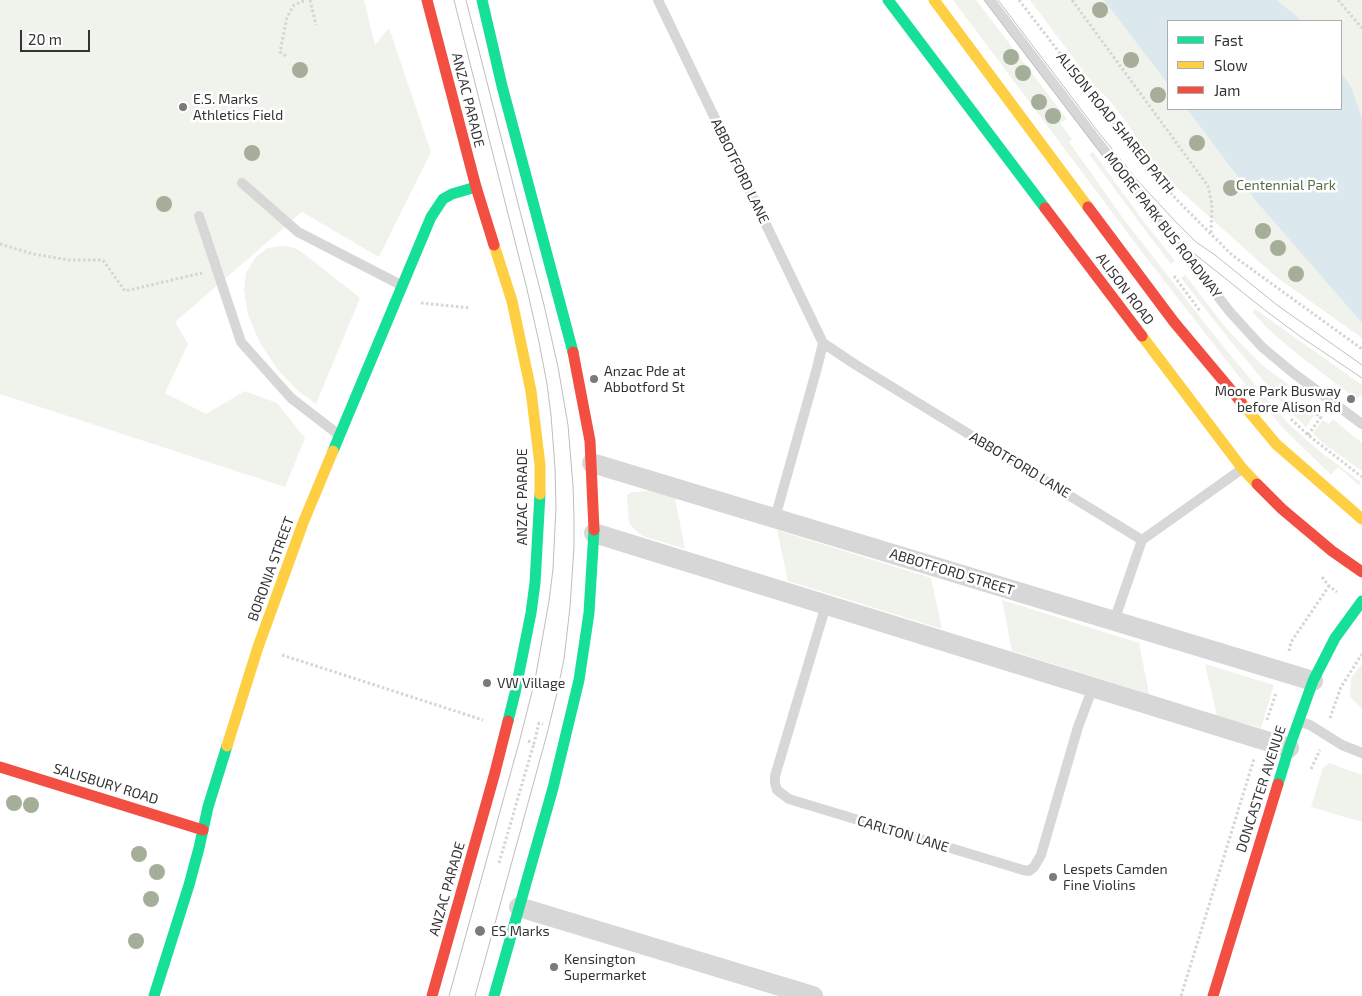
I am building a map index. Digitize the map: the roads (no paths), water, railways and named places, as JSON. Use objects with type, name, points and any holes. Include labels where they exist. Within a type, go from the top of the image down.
[{"type":"main road","name":"ANZAC PARADE","points":[[427,0],[476,187],[512,301],[531,391],[540,465],[538,544],[531,613],[515,693],[494,776],[432,996]]},
{"type":"main road","points":[[482,0],[502,86],[574,356],[590,441],[594,533],[589,613],[579,680],[553,788],[494,996]]},
{"type":"main road","name":"ALISON ROAD","points":[[888,0],[1242,468],[1282,509],[1332,552],[1362,572]]},
{"type":"main road","name":"ALISON ROAD","points":[[934,0],[1180,330],[1276,444],[1362,519]]},
{"type":"main road","name":"BORONIA STREET","points":[[154,996],[189,885],[208,807],[258,647],[303,523],[431,217],[443,199],[452,194],[476,187]]},
{"type":"main road","name":"DONCASTER AVENUE","points":[[1213,996],[1289,748],[1313,681],[1335,638],[1362,602]]},
{"type":"main road","name":"SALISBURY ROAD","points":[[0,768],[203,830]]},
{"type":"street","name":"ABBOTFORD STREET","points":[[592,463],[1313,681]]},
{"type":"street","points":[[594,533],[1289,748]]},
{"type":"street","points":[[518,907],[813,996]]},
{"type":"lane","name":"ABBOTFORD LANE","points":[[658,0],[823,343],[1142,540]]},
{"type":"lane","name":"MOORE PARK BUS ROADWAY","points":[[990,0],[1230,312],[1262,347],[1292,372],[1362,424]]},
{"type":"lane","points":[[242,183],[298,232],[402,285]]},
{"type":"lane","points":[[199,216],[241,342],[291,398],[340,436]]},
{"type":"lane","points":[[775,518],[823,343]]},
{"type":"lane","points":[[1114,621],[1142,540],[1242,468]]},
{"type":"lane","name":"CARLTON LANE","points":[[826,605],[776,776],[777,790],[789,799],[1029,871],[1034,867],[1041,855],[1078,727],[1093,687]]},
{"type":"lane","points":[[1299,722],[1310,726],[1342,745],[1362,753]]},
{"type":"tram line","points":[[449,996],[535,680],[553,569],[556,507],[551,415],[539,342],[454,0]]},
{"type":"tram line","points":[[466,0],[558,367],[568,425],[574,518],[570,607],[564,659],[557,693],[475,996]]},
{"type":"tram line","points":[[984,0],[1112,168],[1166,227],[1186,247],[1266,311],[1362,378]]},
{"type":"tram line","points":[[998,0],[1099,133],[1138,181],[1174,220],[1196,242],[1277,305],[1362,365]]},
{"type":"place","name":"E.S. Marks Athletics Field","points":[[183,107]]},
{"type":"place","name":"Anzac Pde at Abbotford St","points":[[594,379]]},
{"type":"place","name":"Moore Park Busway before Alison Rd","points":[[1351,399]]},
{"type":"place","name":"VW Village","points":[[487,683]]},
{"type":"place","name":"Lespets Camden Fine Violins","points":[[1053,877]]},
{"type":"place","name":"ES Marks","points":[[480,931]]},
{"type":"place","name":"Kensington Supermarket","points":[[554,967]]},
{"type":"park label","name":"Centennial Park","points":[[1286,185]]}]
